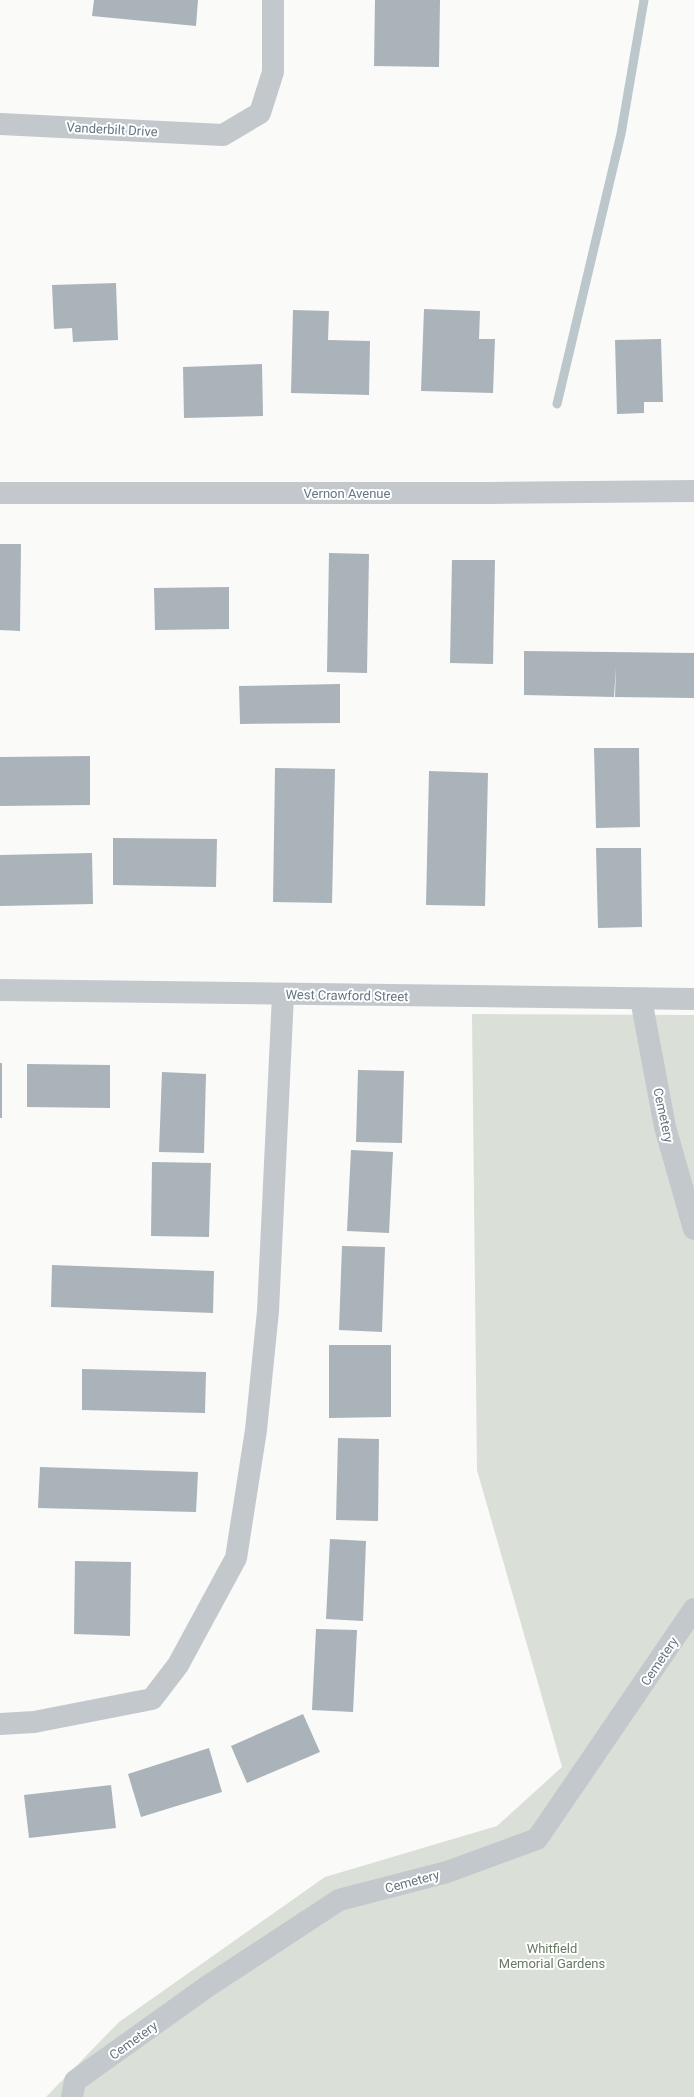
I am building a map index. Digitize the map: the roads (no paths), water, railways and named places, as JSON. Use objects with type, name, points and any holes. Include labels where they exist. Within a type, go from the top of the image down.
[{"type":"street","name":"Vanderbilt Drive","points":[[0,124],[223,134],[260,113],[273,72],[273,0]]},
{"type":"street","name":"Vernon Avenue","points":[[0,493],[490,493],[694,490]]},
{"type":"street","name":"West Crawford Street","points":[[0,990],[694,999]]},
{"type":"street","points":[[0,1724],[34,1722],[152,1699],[178,1665],[236,1558],[256,1430],[268,1311],[284,994]]},
{"type":"street","name":"Cemetery","points":[[641,999],[665,1126],[694,1229]]},
{"type":"street","name":"Cemetery","points":[[72,2097],[75,2082],[208,1986],[339,1900],[447,1872],[537,1839],[694,1608]]},
{"type":"waterway","points":[[557,404],[621,134],[644,0]]},
{"type":"park label","name":"Whitfield Memorial Gardens","points":[[552,1956]]}]
